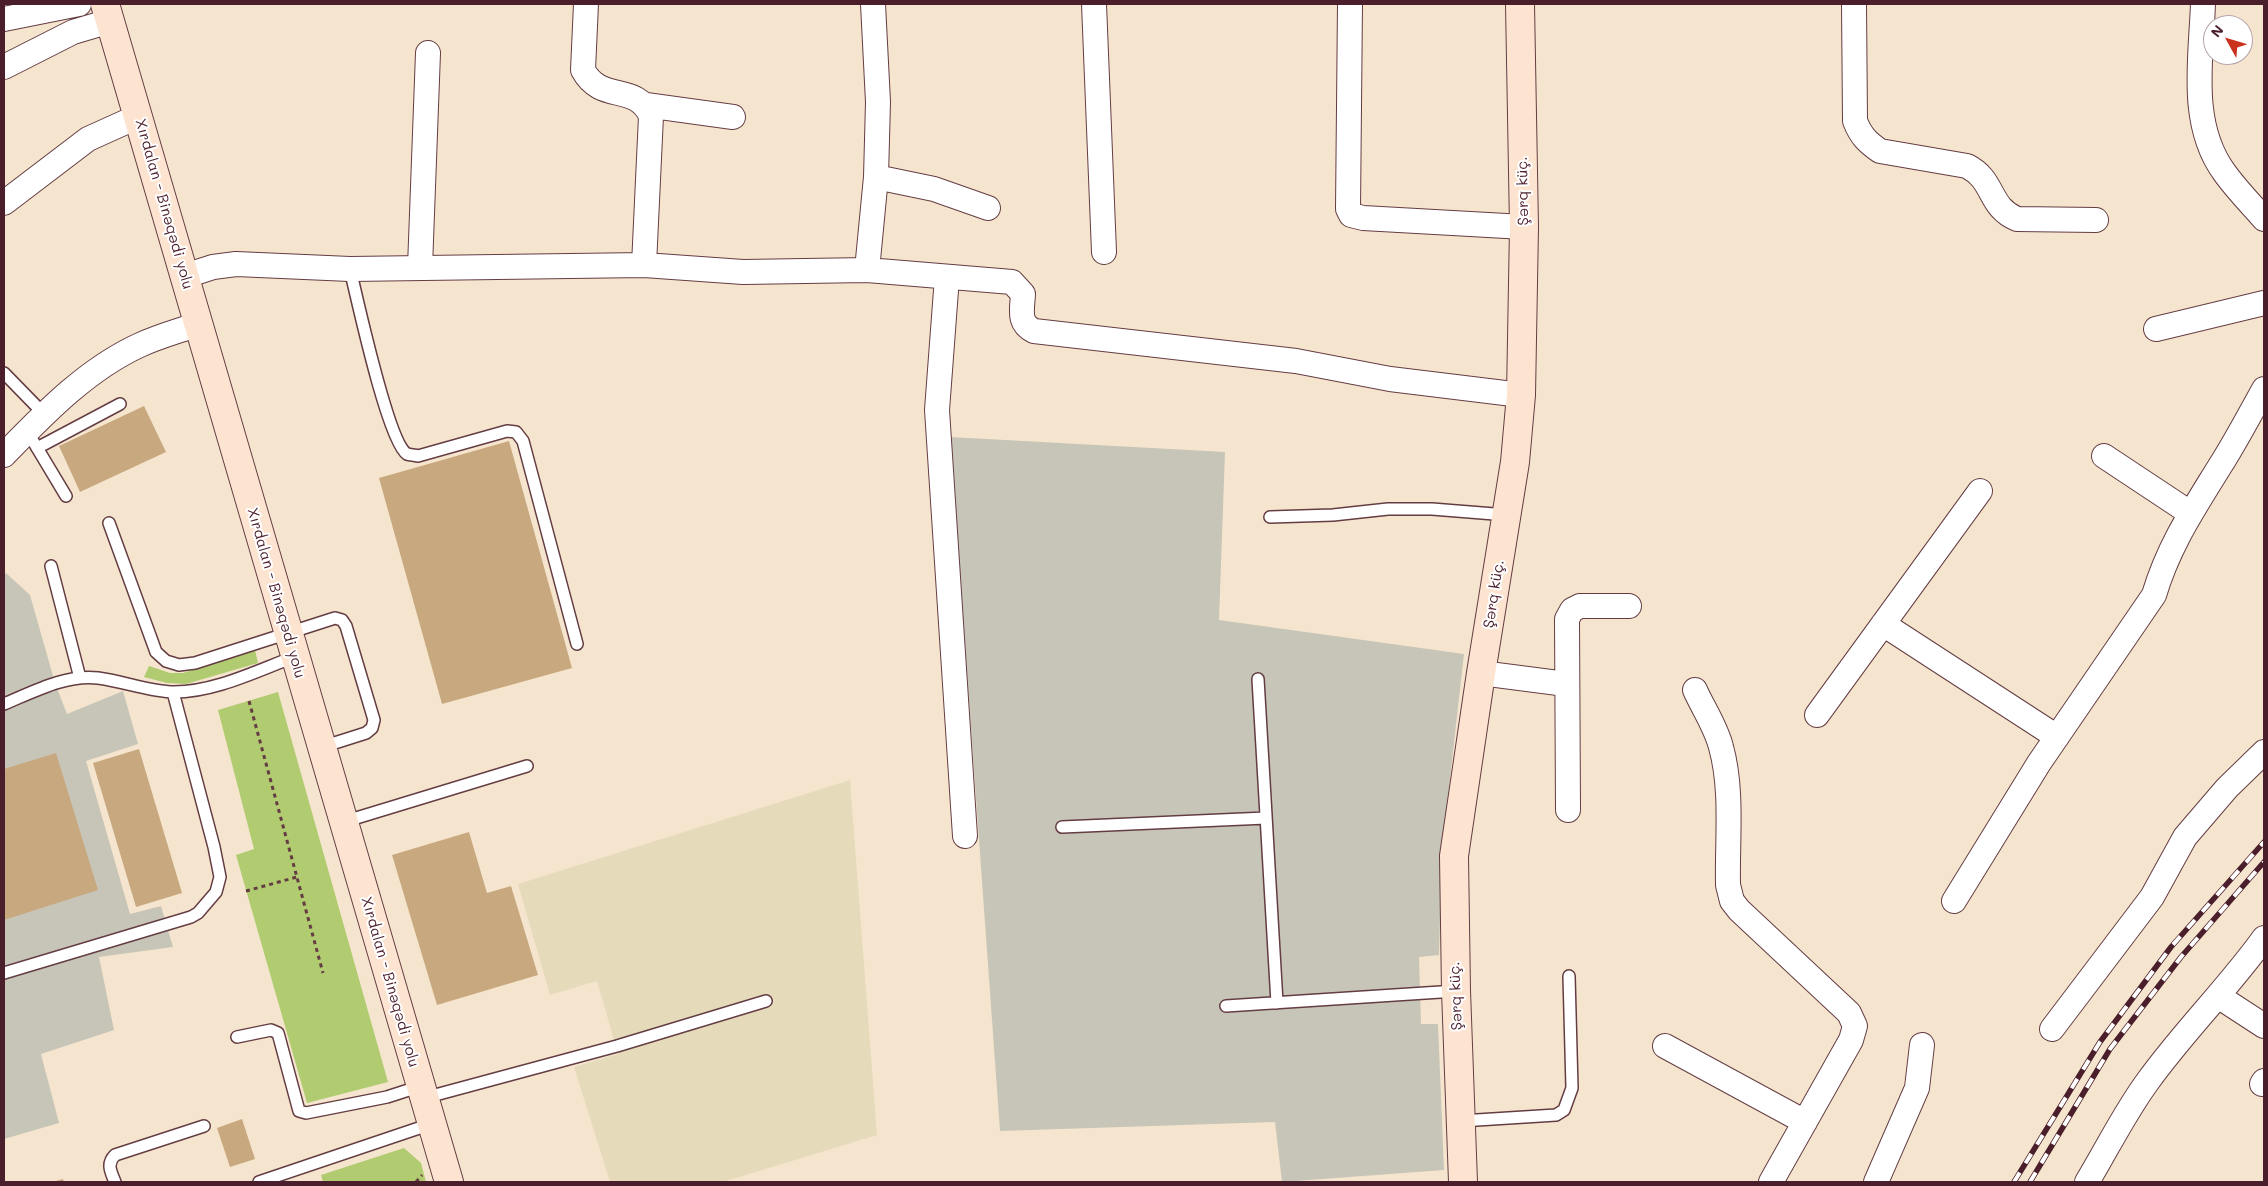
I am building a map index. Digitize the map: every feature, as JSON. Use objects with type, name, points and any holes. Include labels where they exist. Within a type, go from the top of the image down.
[{"type":"street","points":[[4,19],[79,4]]},
{"type":"street","points":[[586,4],[584,70],[597,88],[636,98],[646,105],[733,117]]},
{"type":"street","points":[[867,270],[876,177],[878,102],[873,4]]},
{"type":"street","points":[[1094,4],[1104,252]]},
{"type":"street","points":[[1350,4],[1348,209],[1351,215],[1355,218],[1524,227]]},
{"type":"street","name":"Şərq küç.","points":[[1463,1182],[1456,991],[1454,856],[1515,462],[1521,395],[1524,227],[1520,4]]},
{"type":"street","points":[[1854,4],[1855,121],[1860,135],[1869,144],[1880,150],[1967,166],[1979,172],[1997,204],[2006,214],[2017,219],[2096,220]]},
{"type":"street","points":[[2203,4],[2200,109],[2205,129],[2211,150],[2224,172],[2264,219]]},
{"type":"street","points":[[4,67],[108,12]]},
{"type":"street","name":"Xırdalan - Binəqədi yolu","points":[[108,12],[186,276],[290,645],[449,1182]]},
{"type":"street","points":[[420,267],[428,52]]},
{"type":"street","points":[[644,265],[651,116],[646,105]]},
{"type":"street","points":[[4,203],[88,139],[139,116]]},
{"type":"street","points":[[876,177],[934,189],[988,208]]},
{"type":"street","points":[[186,276],[213,267],[236,264],[350,269],[644,265],[743,272],[867,270],[1012,282],[1023,294],[1022,320],[1026,327],[1034,331],[1296,361],[1390,379],[1521,395]]},
{"type":"street","points":[[947,277],[937,410],[965,836]]},
{"type":"street","points":[[2156,329],[2264,303]]},
{"type":"street","points":[[4,455],[32,440],[44,414],[115,359],[140,345],[198,324]]},
{"type":"street","points":[[1954,901],[2057,737],[2154,595],[2163,566],[2190,513],[2220,466],[2264,389]]},
{"type":"street","points":[[2104,456],[2190,513]]},
{"type":"street","points":[[1817,715],[1980,492]]},
{"type":"street","points":[[1568,810],[1567,619],[1572,610],[1580,606],[1629,606]]},
{"type":"street","points":[[1883,624],[2057,737]]},
{"type":"street","points":[[1481,673],[1566,684]]},
{"type":"street","points":[[1695,690],[1720,744],[1725,764],[1728,885],[1732,901],[1739,910],[1849,1013],[1855,1026],[1851,1040],[1771,1182]]},
{"type":"street","points":[[2052,1030],[2152,897],[2185,837],[2227,788],[2264,752]]},
{"type":"street","points":[[2087,1182],[2146,1083],[2169,1052],[2238,975],[2264,938]]},
{"type":"street","points":[[2218,996],[2264,1026]]},
{"type":"street","points":[[1876,1182],[1917,1088],[1922,1045]]},
{"type":"street","points":[[1665,1046],[1805,1122]]},
{"type":"lane","points":[[350,269],[382,400],[400,445],[407,454],[418,456],[507,431],[516,432],[523,441],[577,644]]},
{"type":"lane","points":[[4,373],[44,414]]},
{"type":"lane","points":[[66,496],[32,440],[120,404]]},
{"type":"lane","points":[[1270,517],[1333,515],[1397,509],[1432,509],[1507,515]]},
{"type":"lane","points":[[108,523],[156,652],[166,661],[179,665],[196,663],[290,645]]},
{"type":"lane","points":[[51,566],[80,678]]},
{"type":"lane","points":[[4,704],[55,684],[80,678],[97,678],[173,692],[224,683],[335,618],[342,620],[346,626],[374,720],[372,728],[366,733],[321,747]]},
{"type":"lane","points":[[1258,679],[1277,1003]]},
{"type":"lane","points":[[4,973],[191,918],[203,908],[216,892],[220,877],[214,847],[173,692]]},
{"type":"lane","points":[[343,822],[527,766]]},
{"type":"lane","points":[[1062,827],[1266,818]]},
{"type":"lane","points":[[1461,1122],[1556,1115],[1564,1110],[1569,1101],[1572,1088],[1568,976]]},
{"type":"lane","points":[[1226,1006],[1456,991]]},
{"type":"lane","points":[[237,1037],[272,1030],[278,1033],[299,1111],[306,1113],[422,1092],[617,1046],[766,1001]]},
{"type":"lane","points":[[259,1182],[431,1124]]},
{"type":"lane","points":[[115,1182],[109,1167],[115,1155],[204,1126]]},
{"type":"path","points":[[249,701],[323,973]]},
{"type":"path","points":[[246,891],[297,877]]},
{"type":"path","points":[[416,1182],[424,1173]]},
{"type":"shaded area","points":[[950,437],[1225,452],[1219,620],[1464,654],[1442,849],[1439,955],[1419,957],[1421,1024],[1438,1024],[1444,1170],[1282,1182],[1275,1122],[1000,1131]]},
{"type":"shaded area","points":[[6,573],[30,595],[55,683],[67,714],[123,691],[138,744],[86,761],[130,914],[161,906],[173,947],[99,957],[114,1030],[41,1054],[59,1123],[4,1139],[4,575]]},
{"type":"shaded area","points":[[850,780],[877,1135],[723,1182],[610,1182],[574,1067],[618,1054],[597,981],[550,995],[518,884]]},
{"type":"green space","points":[[255,650],[258,663],[186,684],[167,683],[144,677],[149,666],[170,673],[183,673]]},
{"type":"green space","points":[[278,692],[388,1082],[307,1103],[236,855],[254,849],[218,710]]},
{"type":"green space","points":[[404,1148],[421,1163],[426,1182],[323,1182],[321,1175]]},
{"type":"building","points":[[144,406],[166,452],[80,492],[59,446]]},
{"type":"building","points":[[509,441],[572,668],[442,704],[379,478]]},
{"type":"building","points":[[139,749],[182,893],[136,907],[93,763]]},
{"type":"building","points":[[56,753],[98,890],[4,920],[4,769]]},
{"type":"building","points":[[469,832],[487,893],[511,886],[538,975],[437,1005],[392,855]]},
{"type":"building","points":[[242,1119],[255,1159],[230,1167],[217,1128]]},
{"type":"building","points":[[63,1179],[64,1182],[52,1182]]},
{"type":"railway","points":[[2014,1182],[2100,1042],[2171,947],[2264,842]]},
{"type":"railway","points":[[2030,1182],[2110,1049],[2181,957],[2264,862]]}]
